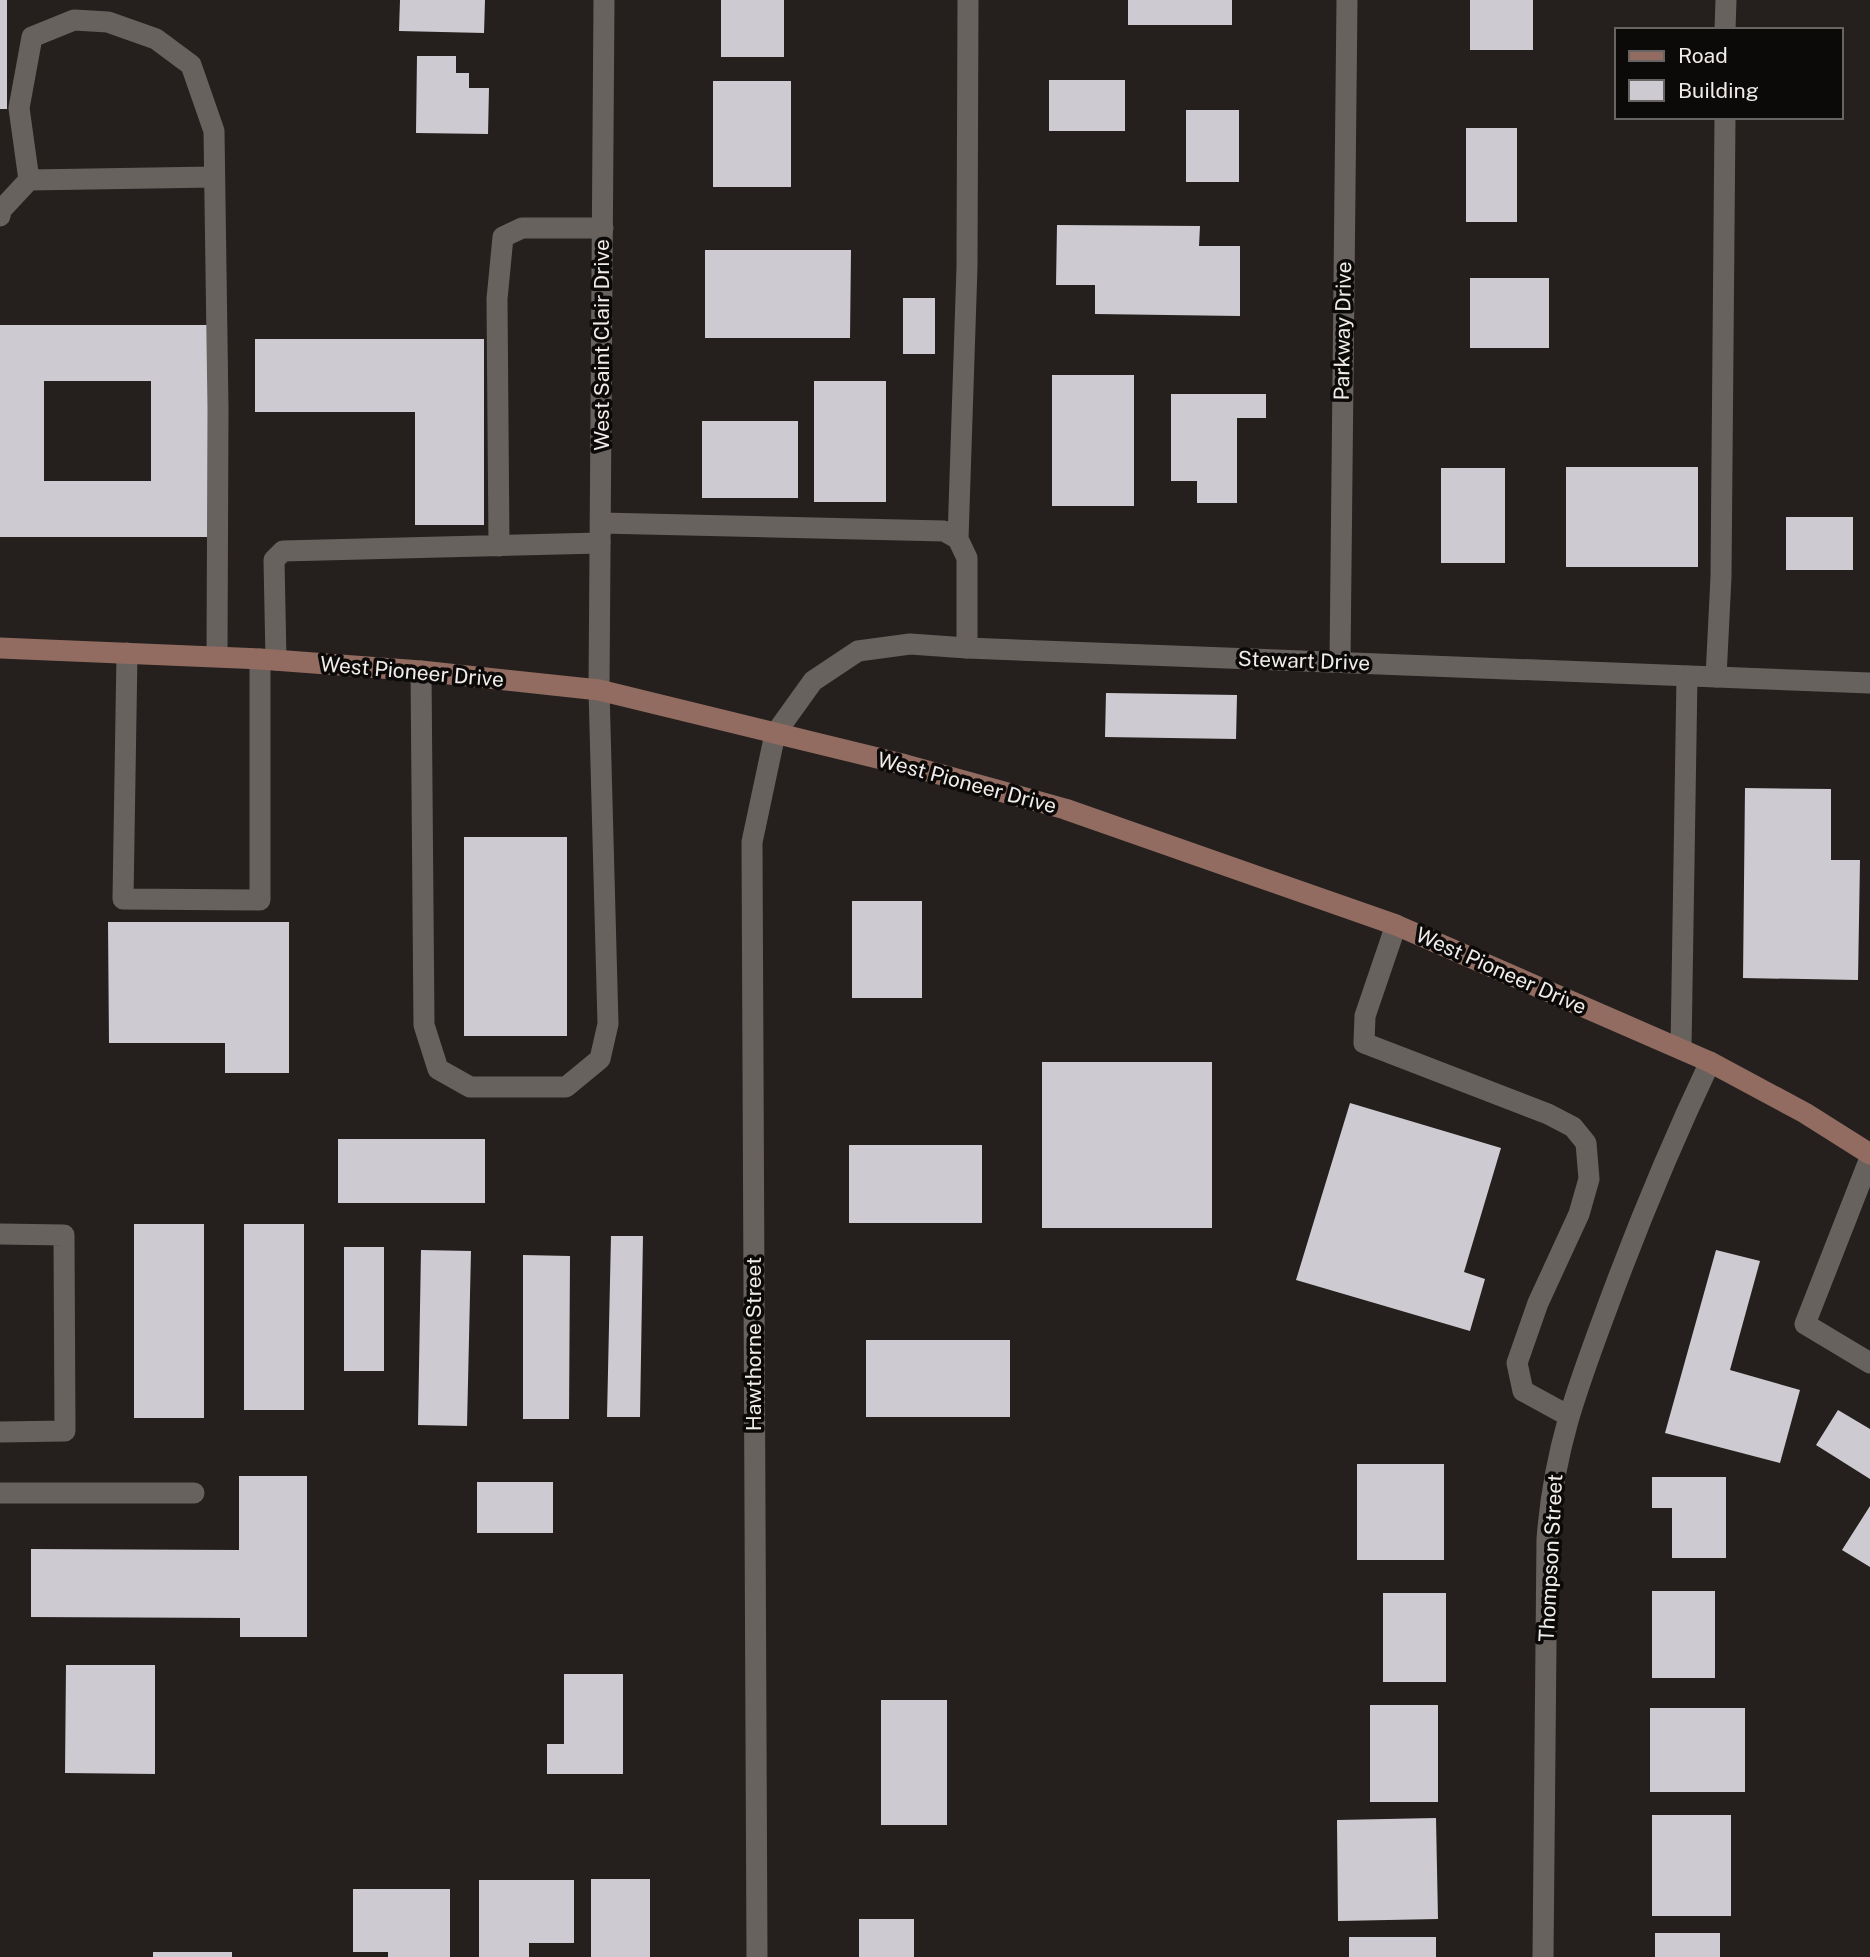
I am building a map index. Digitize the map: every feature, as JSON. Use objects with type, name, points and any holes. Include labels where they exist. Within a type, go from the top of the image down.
[{"type":"main road","name":"West Pioneer Drive","points":[[0,648],[217,656],[421,671],[599,690],[906,765],[1065,809],[1396,925],[1710,1062],[1870,1156]]},
{"type":"street","name":"West Saint Clair Drive","points":[[421,671],[424,1024],[438,1069],[470,1087],[566,1087],[600,1059],[608,1024],[599,690],[604,0]]},
{"type":"street","points":[[967,649],[967,558],[958,540],[967,267],[968,0]]},
{"type":"street","name":"Parkway Drive","points":[[1340,663],[1347,0]]},
{"type":"street","points":[[1725,28],[1726,0]]},
{"type":"street","points":[[29,180],[19,107],[32,37],[74,20],[108,22],[156,39],[191,65],[214,131],[218,409],[217,656]]},
{"type":"street","points":[[1716,677],[1721,577],[1725,119]]},
{"type":"street","points":[[0,216],[1,209],[29,180],[214,177]]},
{"type":"street","points":[[499,546],[497,299],[503,237],[522,228],[603,228]]},
{"type":"street","points":[[127,653],[123,899],[260,900],[274,560],[283,551],[499,546],[600,533],[944,531],[958,540]]},
{"type":"street","name":"Stewart Drive","points":[[775,734],[813,681],[858,651],[910,644],[967,649],[1870,683]]},
{"type":"street","points":[[1681,1049],[1687,676]]},
{"type":"street","name":"Hawthorne Street","points":[[757,1957],[752,842],[775,734]]},
{"type":"street","points":[[1396,925],[1365,1016],[1364,1043],[1548,1114],[1573,1126],[1586,1143],[1589,1179],[1579,1214],[1538,1303],[1517,1363],[1523,1391],[1567,1415]]},
{"type":"street","name":"Thompson Street","points":[[1543,1957],[1547,1539],[1551,1490],[1567,1415],[1643,1210],[1710,1062]]},
{"type":"street","points":[[1870,1156],[1805,1324],[1870,1363]]},
{"type":"street","points":[[0,1234],[64,1235],[65,1431],[0,1432]]},
{"type":"street","points":[[0,1493],[194,1493]]},
{"type":"building","points":[[0,0],[7,0],[7,109],[0,109]]},
{"type":"building","points":[[400,0],[485,0],[484,33],[399,31]]},
{"type":"building","points":[[721,0],[784,0],[784,57],[721,57]]},
{"type":"building","points":[[1128,0],[1232,0],[1232,25],[1128,25]]},
{"type":"building","points":[[1470,0],[1533,0],[1533,50],[1470,50]]},
{"type":"building","points":[[417,56],[456,56],[456,73],[469,73],[469,88],[489,88],[488,134],[416,133]]},
{"type":"building","points":[[1049,80],[1125,80],[1125,131],[1049,131]]},
{"type":"building","points":[[713,81],[791,81],[791,187],[713,187]]},
{"type":"building","points":[[1186,110],[1239,110],[1239,182],[1186,182]]},
{"type":"building","points":[[1466,128],[1517,128],[1517,222],[1466,222]]},
{"type":"building","points":[[1057,225],[1200,226],[1199,246],[1240,246],[1240,316],[1095,314],[1095,285],[1056,285]]},
{"type":"building","points":[[705,250],[851,250],[850,338],[705,338]]},
{"type":"building","points":[[1470,278],[1549,278],[1549,348],[1470,348]]},
{"type":"building","points":[[903,298],[935,298],[935,354],[903,354]]},
{"type":"building","points":[[0,325],[209,325],[209,537],[0,537]],"holes":[[[44,381],[151,381],[151,481],[44,481]]]},
{"type":"building","points":[[255,339],[484,339],[484,525],[415,525],[415,412],[255,412]]},
{"type":"building","points":[[1052,375],[1134,375],[1134,506],[1052,506]]},
{"type":"building","points":[[814,381],[886,381],[886,502],[814,502]]},
{"type":"building","points":[[1171,394],[1266,394],[1266,418],[1237,418],[1237,503],[1197,503],[1197,481],[1171,481]]},
{"type":"building","points":[[702,421],[798,421],[798,498],[702,498]]},
{"type":"building","points":[[1566,467],[1698,467],[1698,567],[1566,567]]},
{"type":"building","points":[[1441,468],[1505,468],[1505,563],[1441,563]]},
{"type":"building","points":[[1786,517],[1853,517],[1853,570],[1786,570]]},
{"type":"building","points":[[1106,693],[1237,695],[1236,739],[1105,737]]},
{"type":"building","points":[[1745,788],[1831,789],[1831,860],[1860,860],[1858,980],[1743,978]]},
{"type":"building","points":[[464,837],[567,837],[567,1036],[464,1036]]},
{"type":"building","points":[[852,901],[922,901],[922,998],[852,998]]},
{"type":"building","points":[[108,922],[289,922],[289,1073],[225,1073],[225,1043],[109,1043]]},
{"type":"building","points":[[1042,1062],[1212,1062],[1212,1228],[1042,1228]]},
{"type":"building","points":[[1350,1103],[1501,1148],[1464,1272],[1485,1279],[1470,1331],[1296,1280]]},
{"type":"building","points":[[338,1139],[485,1139],[485,1203],[338,1203]]},
{"type":"building","points":[[849,1145],[982,1145],[982,1223],[849,1223]]},
{"type":"building","points":[[134,1224],[204,1224],[204,1418],[134,1418]]},
{"type":"building","points":[[244,1224],[304,1224],[304,1410],[244,1410]]},
{"type":"building","points":[[611,1236],[643,1236],[640,1417],[607,1417]]},
{"type":"building","points":[[344,1247],[384,1247],[384,1371],[344,1371]]},
{"type":"building","points":[[421,1250],[471,1251],[467,1426],[418,1425]]},
{"type":"building","points":[[1716,1250],[1760,1261],[1730,1370],[1800,1390],[1780,1463],[1665,1433]]},
{"type":"building","points":[[523,1255],[570,1256],[569,1419],[523,1419]]},
{"type":"building","points":[[866,1340],[1010,1340],[1010,1417],[866,1417]]},
{"type":"building","points":[[1838,1410],[1870,1429],[1870,1479],[1816,1445]]},
{"type":"building","points":[[1357,1464],[1444,1464],[1444,1560],[1357,1560]]},
{"type":"building","points":[[239,1476],[307,1476],[307,1637],[240,1637],[240,1618],[31,1617],[31,1549],[239,1550]]},
{"type":"building","points":[[1652,1477],[1726,1477],[1726,1558],[1672,1558],[1672,1508],[1652,1508]]},
{"type":"building","points":[[477,1482],[553,1482],[553,1533],[477,1533]]},
{"type":"building","points":[[1870,1506],[1870,1567],[1842,1550]]},
{"type":"building","points":[[1652,1591],[1715,1591],[1715,1678],[1652,1678]]},
{"type":"building","points":[[1383,1593],[1446,1593],[1446,1682],[1383,1682]]},
{"type":"building","points":[[66,1665],[155,1665],[155,1774],[65,1773]]},
{"type":"building","points":[[564,1674],[623,1674],[623,1774],[547,1774],[547,1744],[564,1744]]},
{"type":"building","points":[[881,1700],[947,1700],[947,1825],[881,1825]]},
{"type":"building","points":[[1370,1705],[1438,1705],[1438,1802],[1370,1802]]},
{"type":"building","points":[[1650,1708],[1745,1708],[1745,1792],[1650,1792]]},
{"type":"building","points":[[1652,1815],[1731,1815],[1731,1916],[1652,1916]]},
{"type":"building","points":[[1436,1818],[1438,1919],[1338,1921],[1337,1820]]},
{"type":"building","points":[[591,1879],[650,1879],[650,1957],[591,1957]]},
{"type":"building","points":[[479,1880],[574,1880],[574,1943],[529,1943],[529,1957],[479,1957]]},
{"type":"building","points":[[353,1889],[450,1889],[450,1957],[388,1957],[388,1952],[353,1952]]},
{"type":"building","points":[[859,1919],[914,1919],[914,1957],[859,1957]]},
{"type":"building","points":[[1655,1933],[1720,1933],[1720,1957],[1655,1957]]},
{"type":"building","points":[[1349,1937],[1436,1937],[1436,1957],[1349,1957]]},
{"type":"building","points":[[153,1952],[232,1952],[232,1957],[153,1957]]}]
